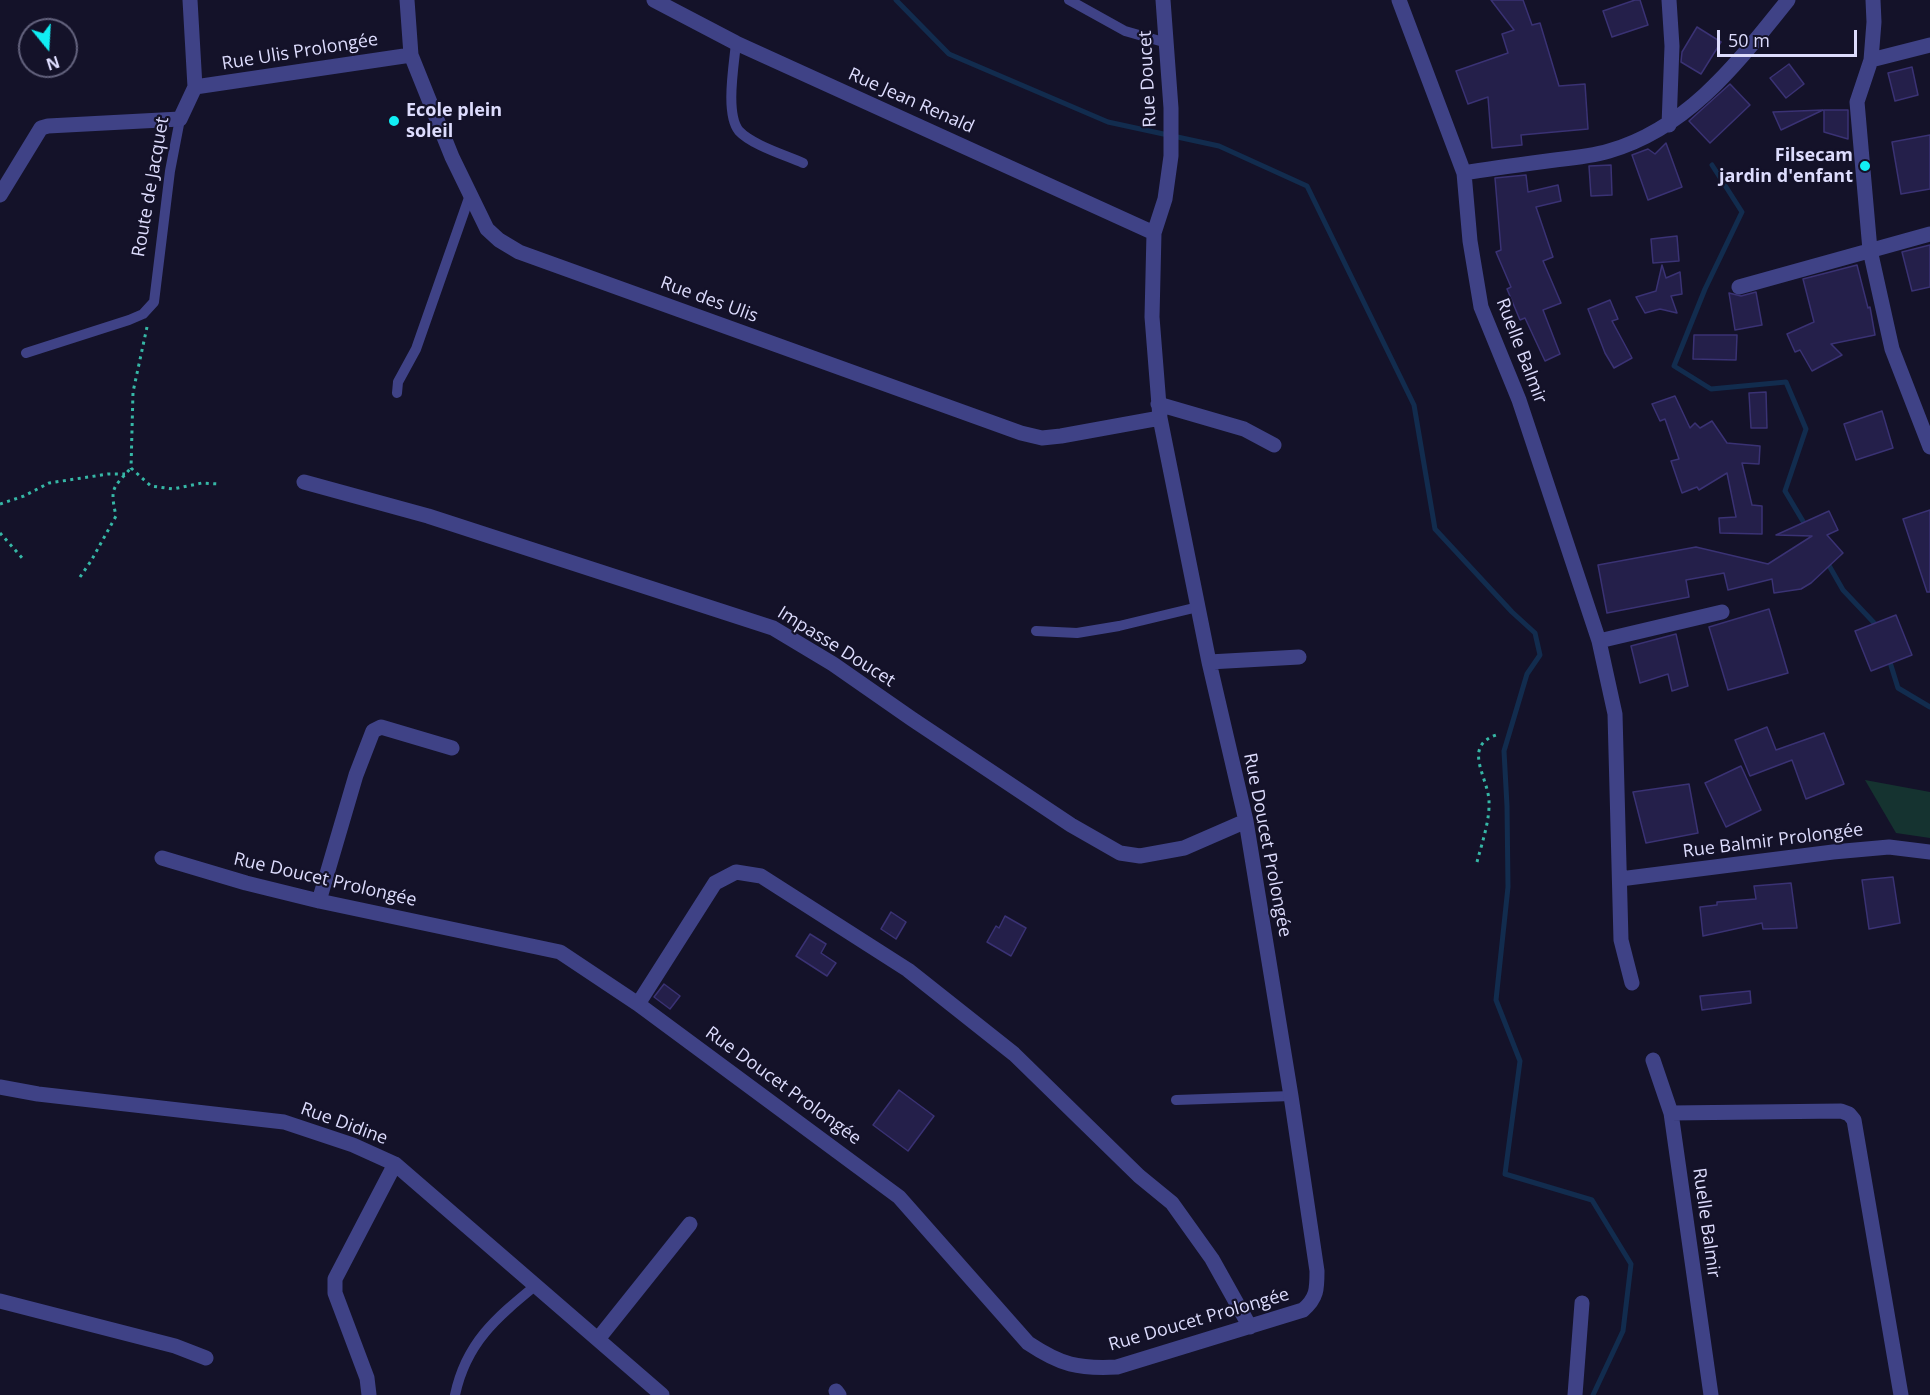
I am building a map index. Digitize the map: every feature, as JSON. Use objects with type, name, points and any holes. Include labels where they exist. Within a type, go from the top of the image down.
[{"type":"street","name":"Route de Jacquet","points":[[180,119],[195,87],[190,0]]},
{"type":"street","name":"Rue des Ulis","points":[[407,0],[411,55],[452,157],[487,229],[519,252],[1021,433],[1042,438],[1060,436],[1159,411]]},
{"type":"street","name":"Rue Jean Renald","points":[[654,0],[736,43],[1154,233]]},
{"type":"street","name":"Rue Doucet","points":[[1163,0],[1172,156]]},
{"type":"street","name":"Ruelle Balmir","points":[[1399,0],[1464,173],[1470,241],[1481,307],[1519,400],[1599,641],[1615,714],[1621,940],[1632,983]]},
{"type":"street","points":[[1669,125],[1672,46],[1670,0]]},
{"type":"street","points":[[1464,173],[1595,155],[1635,142],[1669,125],[1715,86],[1748,51],[1788,0]]},
{"type":"street","points":[[1873,0],[1871,60],[1857,102],[1870,250],[1892,349],[1930,447]]},
{"type":"street","points":[[1871,60],[1930,45]]},
{"type":"street","name":"Rue Ulis Prolongée","points":[[195,87],[411,55]]},
{"type":"street","points":[[0,195],[41,128],[180,119]]},
{"type":"street","name":"Rue Doucet Prolongée","points":[[162,858],[246,883],[319,901],[560,952],[638,1004],[899,1197],[1028,1343],[1050,1358],[1090,1368],[1117,1367],[1303,1310],[1312,1303],[1317,1292],[1311,1231],[1291,1096],[1246,821],[1209,662],[1159,411],[1152,317],[1154,233],[1166,199],[1172,156]]},
{"type":"street","points":[[1739,287],[1930,234]]},
{"type":"street","points":[[1159,411],[1244,429],[1274,445]]},
{"type":"street","name":"Impasse Doucet","points":[[304,482],[428,516],[773,628],[833,664],[1071,825],[1120,853],[1140,856],[1184,848],[1246,821]]},
{"type":"street","points":[[1599,641],[1722,612]]},
{"type":"street","points":[[1209,662],[1299,657]]},
{"type":"street","points":[[319,901],[356,775],[373,730],[381,727],[452,748]]},
{"type":"street","name":"Rue Balmir Prolongée","points":[[1620,879],[1889,847],[1930,852]]},
{"type":"street","points":[[638,1004],[715,883],[736,872],[760,876],[908,970],[1014,1054],[1139,1176],[1172,1203],[1212,1259],[1250,1327]]},
{"type":"street","name":"Ruelle Balmir","points":[[1653,1060],[1671,1113],[1711,1395]]},
{"type":"street","name":"Rue Didine","points":[[0,1087],[38,1094],[284,1122],[353,1145],[395,1164],[662,1395]]},
{"type":"street","points":[[1671,1113],[1841,1111],[1849,1114],[1854,1120],[1901,1395]]},
{"type":"street","points":[[369,1395],[367,1378],[335,1293],[335,1279],[395,1164]]},
{"type":"street","points":[[598,1339],[690,1224]]},
{"type":"street","points":[[0,1301],[175,1346],[207,1358]]},
{"type":"street","points":[[1575,1395],[1582,1303]]},
{"type":"lane","points":[[1070,0],[1125,31],[1167,43]]},
{"type":"lane","points":[[736,43],[731,106],[739,130],[750,140],[803,162]]},
{"type":"lane","name":"Route de Jacquet","points":[[154,302],[170,171],[180,119]]},
{"type":"lane","points":[[397,393],[398,382],[416,350],[470,195]]},
{"type":"lane","points":[[26,353],[129,320],[143,314],[154,302]]},
{"type":"lane","points":[[1036,631],[1077,633],[1119,626],[1198,607]]},
{"type":"lane","points":[[1176,1100],[1291,1096]]},
{"type":"lane","points":[[455,1395],[466,1358],[494,1320],[535,1286]]},
{"type":"path","points":[[80,577],[116,516],[111,493],[131,468],[133,392],[154,302]]},
{"type":"path","points":[[131,468],[151,486],[173,489],[202,483],[219,484]]},
{"type":"path","points":[[0,504],[24,496],[49,483],[108,474],[125,474]]},
{"type":"path","points":[[0,533],[24,560]]},
{"type":"path","points":[[1477,862],[1489,800],[1479,754],[1481,745],[1487,738],[1496,735]]},
{"type":"green space","points":[[1865,780],[1930,792],[1930,838],[1896,833]]},
{"type":"building","points":[[1491,0],[1523,0],[1532,25],[1540,23],[1559,86],[1585,84],[1588,129],[1521,135],[1522,145],[1492,148],[1488,97],[1468,104],[1456,71],[1508,53],[1502,34],[1514,30]]},
{"type":"building","points":[[1640,0],[1648,25],[1612,37],[1603,11]]},
{"type":"building","points":[[1697,27],[1721,42],[1701,74],[1681,62],[1682,52]]},
{"type":"building","points":[[1789,64],[1804,84],[1786,98],[1770,78]]},
{"type":"building","points":[[1912,67],[1918,95],[1895,101],[1888,73]]},
{"type":"building","points":[[1730,84],[1750,105],[1710,143],[1689,121]]},
{"type":"building","points":[[1823,110],[1781,130],[1773,112]]},
{"type":"building","points":[[1824,110],[1848,110],[1848,139],[1824,132]]},
{"type":"building","points":[[1930,135],[1930,189],[1901,194],[1892,142]]},
{"type":"building","points":[[1666,143],[1682,187],[1648,200],[1632,155],[1648,149],[1655,154]]},
{"type":"building","points":[[1611,165],[1612,195],[1591,196],[1589,166]]},
{"type":"building","points":[[1526,175],[1528,192],[1558,185],[1561,201],[1536,207],[1553,257],[1543,261],[1561,303],[1543,310],[1560,354],[1545,361],[1525,318],[1520,320],[1507,289],[1511,287],[1496,252],[1501,250],[1495,178]]},
{"type":"building","points":[[1677,236],[1679,261],[1653,263],[1651,239]]},
{"type":"building","points":[[1930,245],[1930,287],[1912,291],[1902,252]]},
{"type":"building","points":[[1662,265],[1666,278],[1680,272],[1682,294],[1671,296],[1677,313],[1660,309],[1645,313],[1636,297],[1656,291]]},
{"type":"building","points":[[1857,265],[1868,308],[1870,307],[1875,335],[1831,344],[1842,355],[1812,371],[1800,350],[1795,352],[1787,334],[1814,322],[1803,279]]},
{"type":"building","points":[[1756,292],[1762,325],[1735,330],[1729,293],[1741,296]]},
{"type":"building","points":[[1610,300],[1618,319],[1612,321],[1632,358],[1614,368],[1605,353],[1588,309]]},
{"type":"building","points":[[1694,335],[1737,335],[1736,360],[1693,359]]},
{"type":"building","points":[[1766,392],[1767,428],[1751,428],[1749,393]]},
{"type":"building","points":[[1675,396],[1690,428],[1695,423],[1700,428],[1712,421],[1727,443],[1760,446],[1759,464],[1742,463],[1752,505],[1762,506],[1762,534],[1720,533],[1719,518],[1736,517],[1727,473],[1699,490],[1697,487],[1682,493],[1671,461],[1679,459],[1665,419],[1660,421],[1652,404]]},
{"type":"building","points":[[1882,411],[1893,448],[1856,460],[1844,424]]},
{"type":"building","points":[[1930,510],[1930,592],[1927,592],[1903,519]]},
{"type":"building","points":[[1829,511],[1838,530],[1827,535],[1843,553],[1811,583],[1801,589],[1774,593],[1772,579],[1728,590],[1724,573],[1686,580],[1689,597],[1607,613],[1598,565],[1696,547],[1768,564],[1812,536],[1776,535]]},
{"type":"building","points":[[1769,609],[1788,673],[1728,690],[1709,627]]},
{"type":"building","points":[[1896,615],[1912,655],[1871,671],[1855,631]]},
{"type":"building","points":[[1676,634],[1688,686],[1672,691],[1668,674],[1640,683],[1631,646]]},
{"type":"building","points":[[1767,727],[1776,750],[1824,733],[1844,784],[1806,799],[1792,760],[1750,776],[1735,740]]},
{"type":"building","points":[[1741,766],[1761,810],[1726,827],[1705,783]]},
{"type":"building","points":[[1689,784],[1698,833],[1646,843],[1633,792]]},
{"type":"building","points":[[1893,877],[1900,923],[1869,929],[1862,880]]},
{"type":"building","points":[[1791,883],[1797,928],[1763,929],[1762,923],[1703,936],[1700,907],[1717,905],[1717,902],[1756,899],[1754,886]]},
{"type":"building","points":[[891,912],[906,922],[896,939],[881,929]]},
{"type":"building","points":[[1005,916],[1026,928],[1011,956],[987,942],[996,926],[999,928]]},
{"type":"building","points":[[810,934],[826,944],[821,953],[836,963],[827,976],[796,956]]},
{"type":"building","points":[[664,984],[680,996],[670,1009],[654,997]]},
{"type":"building","points":[[1750,991],[1751,1003],[1702,1010],[1700,996]]},
{"type":"building","points":[[899,1090],[934,1116],[908,1151],[873,1125]]},
{"type":"waterway","points":[[896,0],[949,54],[1108,122],[1219,146],[1307,186],[1414,405],[1435,529],[1512,612],[1535,633],[1540,655],[1527,674],[1504,751],[1508,887],[1496,1000],[1520,1061],[1505,1174],[1592,1200],[1631,1264],[1623,1331],[1593,1395]]},
{"type":"waterway","points":[[1712,165],[1742,212],[1705,289],[1674,366],[1711,389],[1786,382],[1806,429],[1785,491],[1807,528]]},
{"type":"waterway","points":[[1827,562],[1843,590],[1878,627]]},
{"type":"waterway","points":[[1889,659],[1898,688],[1930,707]]},
{"type":"place","name":"Ecole plein soleil","points":[[394,121]]},
{"type":"place","name":"Filsecam jardin d'enfant","points":[[1865,166]]}]
